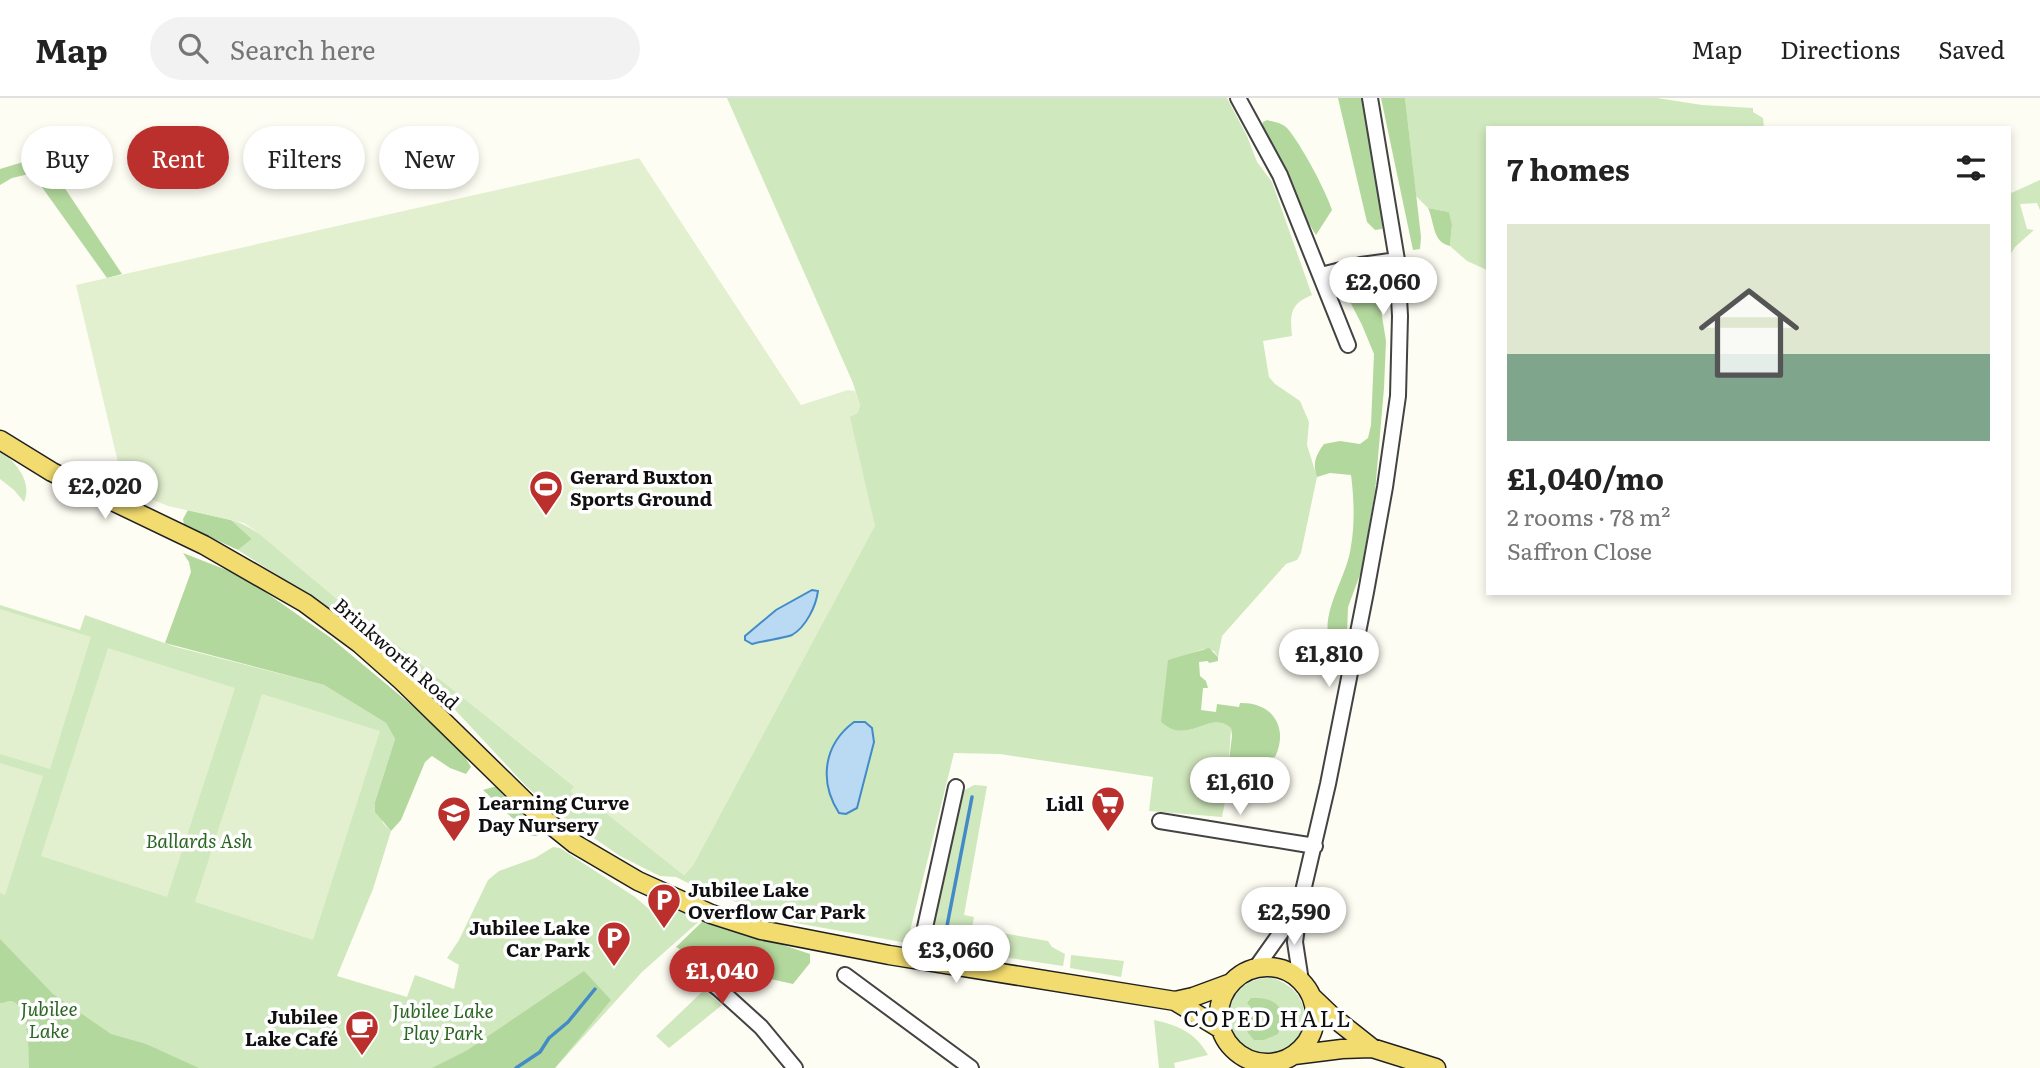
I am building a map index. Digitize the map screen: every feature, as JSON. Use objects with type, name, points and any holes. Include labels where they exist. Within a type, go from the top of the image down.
[{"type":"main road","name":"Brinkworth Road","points":[[0,440],[52,472],[214,550],[305,603],[359,643],[412,690],[556,830],[604,863],[666,895],[711,914],[761,930],[1175,1001]]},
{"type":"main road","points":[[1175,1001],[1231,983],[1255,969],[1280,969],[1372,1048],[1436,1068]]},
{"type":"main road","points":[[1229,1068],[1220,1004],[1231,983]]},
{"type":"main road","points":[[1294,1055],[1306,1043],[1313,1028],[1315,1012],[1306,989]]},
{"type":"main road","points":[[1175,1001],[1225,1037],[1246,1059],[1266,1066],[1294,1055],[1372,1048]]},
{"type":"street","points":[[1238,98],[1280,175],[1348,345]]},
{"type":"street","points":[[1306,989],[1295,942],[1300,904],[1315,846],[1366,592],[1398,396],[1400,316],[1397,260],[1370,98]]},
{"type":"street","points":[[1321,275],[1397,260]]},
{"type":"street","points":[[918,959],[956,787]]},
{"type":"street","points":[[1160,821],[1315,846]]},
{"type":"street","points":[[1255,969],[1300,904]]},
{"type":"street","points":[[845,975],[971,1068]]},
{"type":"street","points":[[727,976],[713,985],[761,1027],[795,1068]]},
{"type":"green space","points":[[727,98],[1227,98],[1257,162],[1272,182],[1312,295],[1295,306],[1291,322],[1292,336],[1263,341],[1269,377],[1300,401],[1309,422],[1307,445],[1317,477],[1301,553],[1297,560],[1286,564],[1222,636],[1218,657],[1214,651],[1203,649],[1190,654],[1161,722],[1180,731],[1215,723],[1223,723],[1231,728],[1227,791],[1222,817],[1149,811],[1153,777],[1000,754],[954,753],[907,943],[796,923],[702,890],[676,877],[660,876],[620,856],[550,808],[527,787],[414,666],[386,642],[386,636],[575,787],[571,791],[590,800],[684,875],[693,865],[808,650],[850,416],[860,406],[853,383]]},
{"type":"green space","points":[[1338,98],[1362,98],[1384,222],[1382,229],[1375,230],[1367,222]]},
{"type":"green space","points":[[1381,98],[1405,98],[1421,237],[1420,249],[1413,250]]},
{"type":"green space","points":[[1405,98],[1657,98],[1702,105],[1753,108],[1753,112],[1763,118],[1764,126],[1486,126],[1486,270],[1467,261],[1450,246],[1452,224],[1449,212],[1428,208],[1416,196]]},
{"type":"green space","points":[[1267,120],[1283,125],[1293,135],[1329,201],[1332,210],[1316,235],[1265,137],[1262,127]]},
{"type":"green space","name":"Gerard Buxton Sports Ground","points":[[639,158],[801,405],[848,390],[855,391],[860,405],[858,413],[850,417],[875,526],[693,865],[684,875],[590,800],[587,804],[571,792],[574,786],[391,640],[358,617],[253,529],[244,523],[168,506],[124,488],[76,285]]},
{"type":"green space","points":[[21,163],[21,176],[0,185],[0,169]]},
{"type":"green space","points":[[2040,180],[2040,210],[2037,203],[2020,204],[2027,229],[2034,230],[2011,254],[2011,193]]},
{"type":"green space","points":[[43,189],[65,189],[122,274],[107,278]]},
{"type":"green space","points":[[1428,208],[1449,212],[1452,224],[1450,246],[1437,236]]},
{"type":"green space","points":[[1364,276],[1373,287],[1381,310],[1386,341],[1384,388],[1375,492],[1361,572],[1348,607],[1347,634],[1342,642],[1333,644],[1329,641],[1327,629],[1331,605],[1349,558],[1354,519],[1352,484],[1351,475],[1330,473],[1317,477],[1315,463],[1324,444],[1340,441],[1360,444],[1368,438],[1371,425],[1374,354],[1344,290],[1347,280]]},
{"type":"green space","points":[[0,450],[17,466],[24,479],[24,502],[0,479]]},
{"type":"green space","points":[[188,510],[231,520],[252,539],[238,550],[184,525],[183,519]]},
{"type":"green space","points":[[231,520],[245,525],[278,547],[359,617],[348,620],[238,550],[252,539]]},
{"type":"green space","points":[[183,553],[242,576],[331,638],[415,708],[464,755],[471,767],[466,774],[450,768],[432,756],[425,762],[401,820],[391,831],[375,812],[375,802],[395,739],[386,723],[324,685],[165,643],[191,572]]},
{"type":"green space","name":"Ballards Ash","points":[[0,605],[80,630],[85,615],[176,647],[324,685],[386,723],[395,739],[375,802],[383,823],[391,831],[373,889],[337,976],[407,997],[415,975],[454,989],[459,965],[447,958],[459,940],[488,880],[499,871],[535,858],[553,847],[560,848],[635,897],[656,915],[669,906],[704,917],[642,972],[555,1068],[0,1068]]},
{"type":"green space","points":[[0,609],[91,637],[50,769],[0,754]]},
{"type":"green space","points":[[108,648],[235,688],[167,897],[41,856]]},
{"type":"green space","points":[[1209,648],[1218,657],[1218,661],[1199,662],[1200,676],[1206,681],[1208,688],[1203,688],[1201,710],[1216,712],[1217,704],[1239,707],[1240,703],[1252,704],[1269,712],[1279,727],[1279,746],[1275,757],[1253,766],[1239,795],[1229,793],[1226,785],[1231,728],[1223,723],[1215,723],[1180,731],[1161,722],[1168,660]]},
{"type":"green space","points":[[262,694],[380,731],[313,940],[195,902]]},
{"type":"green space","points":[[0,763],[43,776],[5,895],[0,893]]},
{"type":"green space","points":[[974,785],[987,786],[964,915],[974,917],[972,928],[1048,941],[1052,947],[1065,954],[1063,966],[950,949],[940,941],[934,923],[960,797],[963,791]]},
{"type":"green space","points":[[497,786],[504,789],[542,825],[537,836],[531,836],[483,790]]},
{"type":"green space","points":[[705,919],[810,954],[810,963],[793,984],[718,965],[676,947]]},
{"type":"green space","name":"Jubilee Lake","points":[[0,939],[53,994],[111,1034],[146,1044],[199,1068],[29,1068],[27,1030],[21,1010],[11,1001],[0,1003]]},
{"type":"green space","points":[[1071,955],[1124,961],[1121,977],[1070,968]]},
{"type":"green space","points":[[584,971],[611,1000],[555,1068],[432,1068],[466,1051]]},
{"type":"green space","points":[[1272,978],[1288,986],[1299,997],[1304,1010],[1304,1024],[1300,1037],[1291,1047],[1278,1053],[1262,1054],[1246,1049],[1236,1039],[1230,1027],[1229,1013],[1233,999],[1242,988],[1255,980]]},
{"type":"green space","points":[[704,990],[722,1005],[669,1048],[656,1036]]},
{"type":"green space","points":[[1251,998],[1270,1000],[1281,1009],[1284,1014],[1278,1034],[1264,1040],[1254,1040],[1248,1033],[1244,1023],[1251,1007],[1247,1003]]},
{"type":"green space","points":[[1154,1020],[1186,1031],[1208,1055],[1174,1063],[1175,1068],[1159,1068]]},
{"type":"water","points":[[812,590],[818,591],[810,616],[792,635],[752,644],[745,640],[745,636],[776,610]]},
{"type":"water","points":[[854,722],[865,722],[872,728],[874,742],[857,808],[846,814],[839,813],[833,801],[827,764],[836,742]]},
{"type":"waterway","points":[[946,931],[972,797]]},
{"type":"waterway","points":[[516,1068],[540,1052],[549,1038],[568,1022],[595,989]]},
{"type":"place","name":"Gerard Buxton Sports Ground","points":[[546,517]]},
{"type":"place","name":"Lidl","points":[[1108,833]]},
{"type":"place","name":"Learning Curve Day Nursery","points":[[454,843]]},
{"type":"place","name":"Jubilee Lake Overflow Car Park","points":[[664,930]]},
{"type":"place","name":"Jubilee Lake Car Park","points":[[614,968]]},
{"type":"place","name":"Jubilee Lake Café","points":[[362,1057]]},
{"type":"district","name":"COPED HALL","points":[[1268,1017]]},
{"type":"park label","name":"Jubilee Lake Play Park","points":[[443,1021]]}]
